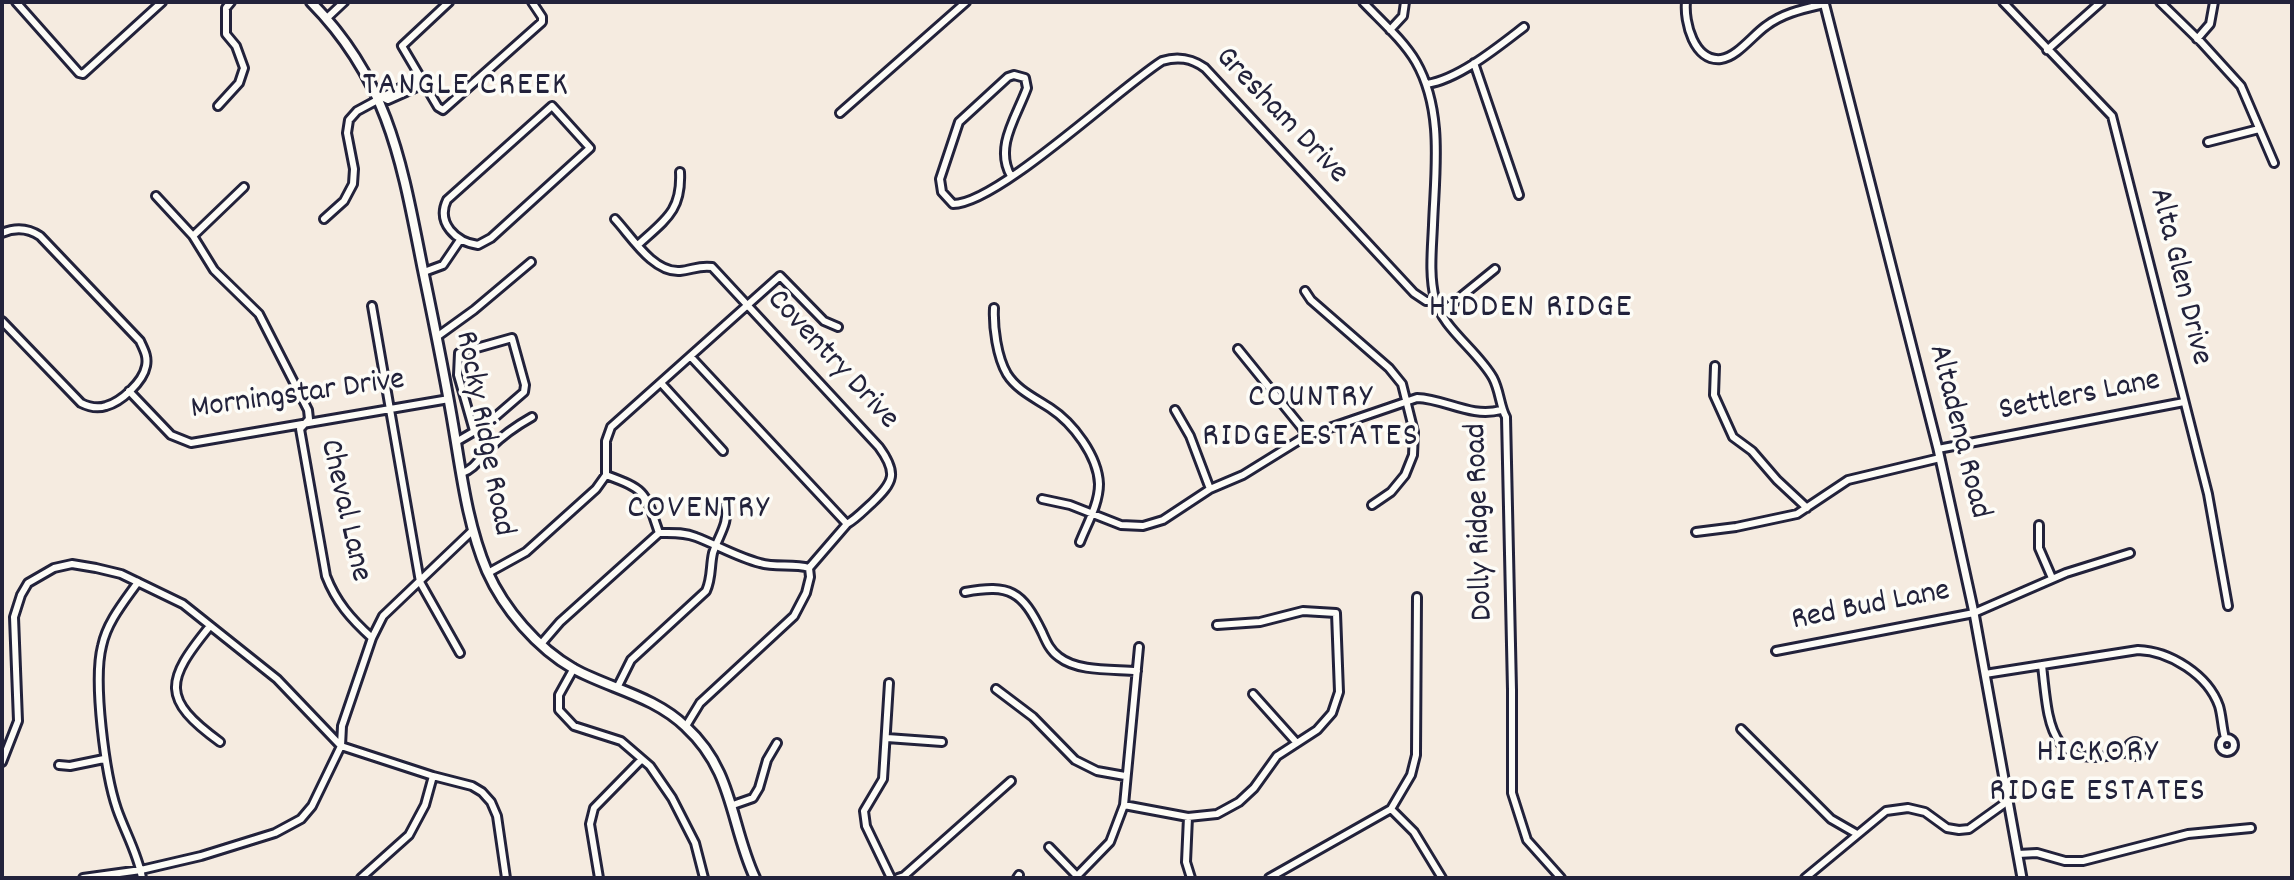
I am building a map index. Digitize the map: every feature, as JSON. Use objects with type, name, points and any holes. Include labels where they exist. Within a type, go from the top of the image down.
[{"type":"main road","name":"Rocky Ridge Road","points":[[311,2],[347,43],[382,99],[401,163],[438,336],[472,531],[488,573],[514,615],[541,644],[574,668],[660,707],[686,726],[706,747],[733,805],[742,849],[755,878]]},
{"type":"street","points":[[16,2],[83,74],[162,2]]},
{"type":"street","points":[[218,106],[239,83],[244,68],[236,46],[226,34],[226,8],[231,2]]},
{"type":"street","points":[[327,18],[344,2]]},
{"type":"street","points":[[449,2],[403,44],[422,81],[443,110],[542,22],[532,2]]},
{"type":"street","points":[[840,113],[966,2]]},
{"type":"street","name":"Dolly Ridge Road","points":[[1363,2],[1414,59],[1427,84],[1436,134],[1432,273],[1435,301],[1493,378],[1502,400],[1501,410],[1506,417],[1512,793],[1527,840],[1561,878]]},
{"type":"street","points":[[1390,30],[1403,16],[1405,2]]},
{"type":"street","points":[[1686,2],[1684,14],[1688,32],[1696,45],[1708,56],[1722,59],[1783,15],[1824,3]]},
{"type":"street","name":"Alta Glen Drive","points":[[2003,2],[2112,116],[2208,494],[2228,606]]},
{"type":"street","points":[[2047,50],[2101,2]]},
{"type":"street","points":[[2160,2],[2241,86],[2274,163]]},
{"type":"street","points":[[2197,39],[2210,24],[2214,2]]},
{"type":"street","name":"Altadena Road","points":[[1824,3],[1938,449],[1974,613],[2022,878]]},
{"type":"street","points":[[1427,84],[1474,63],[1524,27]]},
{"type":"street","name":"Gresham Drive","points":[[1011,176],[1006,168],[1004,150],[1027,88],[1025,78],[1008,77],[959,122],[940,179],[942,192],[953,204],[976,198],[1011,176],[1162,61],[1190,59],[1205,68],[1414,293],[1426,301],[1435,301]]},
{"type":"street","points":[[1474,63],[1519,195]]},
{"type":"street","points":[[324,219],[344,201],[353,184],[354,169],[347,133],[349,120],[357,111],[382,99],[386,93],[422,81]]},
{"type":"street","points":[[552,106],[590,148],[491,238],[478,245],[460,240],[444,220],[443,209],[447,200],[552,106]]},
{"type":"street","points":[[2208,142],[2259,129]]},
{"type":"street","points":[[639,244],[670,216],[678,203],[680,172]]},
{"type":"street","points":[[193,236],[244,187]]},
{"type":"street","name":"Cheval Lane","points":[[156,196],[193,236],[214,270],[263,322],[308,410],[309,419],[300,429],[326,576],[348,616],[372,638]]},
{"type":"street","name":"Coventry Drive","points":[[615,219],[654,262],[666,269],[679,271],[700,265],[712,267],[890,462],[891,480],[886,489],[847,524],[809,568],[806,593],[794,616],[700,703],[686,726]]},
{"type":"street","points":[[2,233],[25,229],[40,236],[140,341],[146,354],[145,372],[129,391],[107,406],[92,408],[81,403],[2,321]]},
{"type":"street","points":[[424,272],[443,265],[460,240]]},
{"type":"street","points":[[438,336],[531,262]]},
{"type":"street","points":[[1442,312],[1495,269]]},
{"type":"street","points":[[488,573],[526,552],[596,489],[606,475],[608,433],[780,276],[824,321],[838,327]]},
{"type":"street","points":[[1305,291],[1311,300],[1389,368],[1402,384],[1414,432],[1413,455],[1405,475],[1391,492],[1372,505]]},
{"type":"street","points":[[372,306],[420,582],[460,653]]},
{"type":"street","points":[[994,308],[993,318],[1008,375],[1023,392],[1053,410],[1088,450],[1099,483],[1098,498],[1080,542]]},
{"type":"street","points":[[456,442],[474,431],[503,412],[524,392],[525,385],[512,338],[459,353],[458,375],[474,431]]},
{"type":"street","points":[[1238,349],[1306,436]]},
{"type":"street","points":[[691,357],[847,524]]},
{"type":"street","points":[[1715,366],[1714,395],[1733,437],[1752,451],[1807,508]]},
{"type":"street","points":[[661,383],[723,451]]},
{"type":"street","name":"Morningstar Drive","points":[[129,391],[171,435],[191,443],[449,399]]},
{"type":"street","points":[[1042,499],[1070,505],[1121,525],[1143,526],[1163,520],[1210,489],[1243,475],[1306,436],[1417,398],[1428,398],[1474,412],[1501,410]]},
{"type":"street","name":"Settlers Lane","points":[[1938,449],[2184,402]]},
{"type":"street","points":[[1175,410],[1190,436],[1210,489]]},
{"type":"street","points":[[462,473],[472,470],[511,429],[532,417]]},
{"type":"street","points":[[1696,532],[1781,519],[1807,508],[1832,488],[1848,480],[1940,458]]},
{"type":"street","points":[[606,475],[641,490],[659,533]]},
{"type":"street","points":[[618,686],[631,660],[706,591],[711,580],[713,555],[727,520],[725,505]]},
{"type":"street","points":[[2039,525],[2039,548],[2052,578]]},
{"type":"street","points":[[83,878],[141,870],[234,847],[291,826],[312,806],[341,746],[342,726],[372,638],[383,616],[472,531]]},
{"type":"street","points":[[541,644],[560,622],[659,533],[682,533],[696,537],[762,564],[809,568]]},
{"type":"street","name":"Red Bud Lane","points":[[1776,651],[1974,613],[2052,578],[2130,553]]},
{"type":"street","points":[[2,762],[18,721],[14,617],[28,583],[54,568],[72,564],[121,574],[183,604],[277,679],[341,746],[472,786],[491,802],[497,816],[506,878]]},
{"type":"street","points":[[138,582],[111,622],[101,646],[100,673],[104,759],[116,806],[142,878]]},
{"type":"street","points":[[965,592],[1000,588],[1020,598],[1030,608],[1048,646],[1066,662],[1137,671]]},
{"type":"street","points":[[1269,878],[1391,809],[1411,775],[1416,755],[1417,597]]},
{"type":"street","points":[[1124,805],[1188,817],[1217,814],[1239,802],[1254,788],[1277,756],[1317,730],[1332,713],[1339,692],[1336,613],[1303,611],[1260,622],[1217,625]]},
{"type":"street","points":[[210,626],[181,663],[176,687],[183,711],[220,742]]},
{"type":"street","points":[[1049,847],[1077,877],[1110,842],[1124,805],[1139,647]]},
{"type":"street","points":[[1985,674],[2155,650],[2175,659],[2211,692],[2218,706],[2225,738]]},
{"type":"street","points":[[2042,665],[2050,719],[2054,735],[2062,746],[2072,755],[2086,758],[2102,759],[2128,752]]},
{"type":"street","points":[[574,668],[559,695],[559,710],[565,718],[589,732],[621,741],[658,775],[695,843],[704,878]]},
{"type":"street","points":[[889,683],[883,779],[864,811],[866,826],[891,878]]},
{"type":"street","points":[[996,689],[1033,717],[1075,760],[1097,771],[1125,776]]},
{"type":"street","points":[[1253,694],[1296,742]]},
{"type":"street","points":[[1741,729],[1831,819],[1857,834]]},
{"type":"street","points":[[887,738],[942,742]]},
{"type":"street","points":[[733,805],[753,798],[777,743]]},
{"type":"street","points":[[59,765],[70,766],[104,759]]},
{"type":"street","points":[[599,878],[590,824],[594,808],[641,760]]},
{"type":"street","points":[[361,878],[409,835],[425,805],[433,776]]},
{"type":"street","points":[[898,878],[1011,781]]},
{"type":"street","points":[[1805,878],[1886,811],[1908,808],[1925,812],[1947,828],[1969,829],[2008,801]]},
{"type":"street","points":[[1391,809],[1414,832],[1442,878]]},
{"type":"street","points":[[1188,817],[1186,862],[1191,878]]},
{"type":"street","points":[[2018,854],[2037,853],[2065,861],[2083,861],[2188,834],[2251,828]]},
{"type":"street","points":[[1285,868],[1291,878]]},
{"type":"district","name":"TANGLE CREEK","points":[[466,88]]},
{"type":"district","name":"HIDDEN RIDGE","points":[[1531,310]]},
{"type":"district","name":"COUNTRY RIDGE ESTATES","points":[[1311,420]]},
{"type":"district","name":"COVENTRY","points":[[699,511]]},
{"type":"district","name":"HICKORY RIDGE ESTATES","points":[[2098,774]]}]
